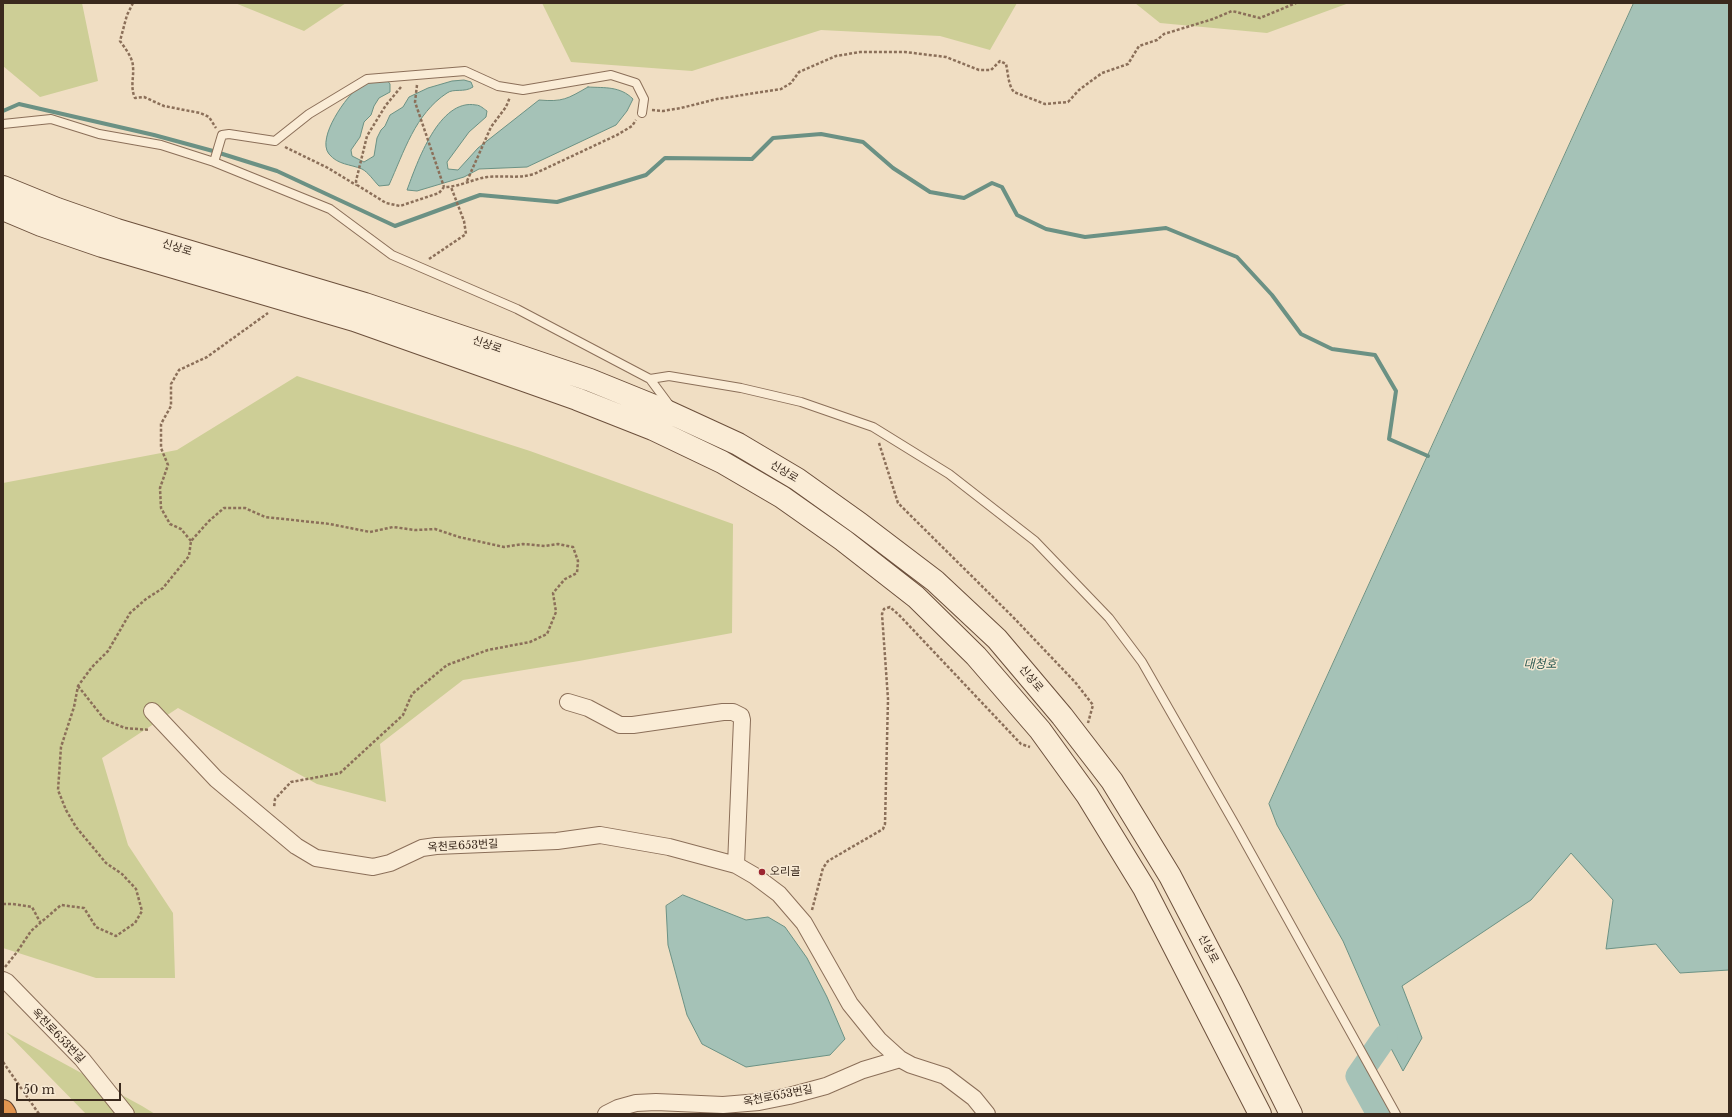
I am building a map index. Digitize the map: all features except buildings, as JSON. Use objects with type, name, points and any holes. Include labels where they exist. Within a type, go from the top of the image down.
[{"type":"street","name":"신상로","points":[[3,187],[57,209],[117,230],[365,304],[590,380],[676,415],[738,444],[797,479],[860,524],[935,581],[997,639],[1062,716],[1112,781],[1170,876],[1231,993],[1291,1114]]},
{"type":"street","name":"신상로","points":[[3,209],[41,225],[102,246],[354,320],[577,399],[653,429],[722,462],[782,497],[843,540],[916,597],[976,656],[1036,738],[1087,795],[1144,888],[1260,1114]]},
{"type":"street","points":[[568,702],[588,708],[620,725],[633,725],[723,712],[733,712],[740,716],[742,720],[736,865]]},
{"type":"street","name":"옥천로653번길","points":[[152,711],[216,779],[274,826],[296,846],[316,858],[373,867],[390,863],[422,848],[436,846],[558,841],[600,835],[669,847],[736,865],[755,876],[778,894],[804,923],[850,1004],[879,1040],[900,1059],[911,1065],[945,1076],[974,1098],[987,1114]]},
{"type":"street","name":"옥천로653번길","points":[[3,980],[7,982],[82,1059],[126,1114]]},
{"type":"street","name":"옥천로653번길","points":[[606,1114],[618,1108],[636,1103],[656,1102],[723,1105],[759,1102],[790,1096],[826,1086],[863,1070],[900,1059]]},
{"type":"lane","points":[[214,162],[222,135],[229,134],[275,141],[309,114],[367,79],[465,71],[498,86],[523,90],[611,75],[636,83],[644,99],[642,112]]},
{"type":"lane","points":[[3,124],[51,120],[99,134],[161,145],[214,162],[330,209],[392,255],[517,310],[650,379],[676,415]]},
{"type":"lane","points":[[650,379],[669,376],[741,388],[801,402],[873,427],[949,474],[1035,541],[1109,618],[1135,651],[1237,828],[1396,1114]]},
{"type":"path","points":[[133,3],[126,15],[120,41],[133,65],[131,90],[135,98],[144,97],[164,106],[200,113],[209,117],[222,135]]},
{"type":"path","points":[[275,141],[357,185],[386,203],[400,206],[439,193],[444,188],[451,188],[467,182],[488,177],[520,178],[534,174],[617,135],[632,126],[642,112],[647,110],[663,111],[717,99],[781,89],[791,83],[799,72],[836,56],[860,52],[905,52],[946,57],[979,70],[991,70],[1000,61],[1006,64],[1010,76],[1010,88],[1014,92],[1045,104],[1068,102],[1079,90],[1102,73],[1128,64],[1139,46],[1157,40],[1164,34],[1213,19],[1232,11],[1260,18],[1296,3]]},
{"type":"path","points":[[357,185],[356,181],[368,136],[386,105],[411,75]]},
{"type":"path","points":[[418,88],[415,102],[444,188]]},
{"type":"path","points":[[467,182],[491,127],[506,107],[514,88]]},
{"type":"path","points":[[428,260],[466,234],[464,221],[451,188]]},
{"type":"path","points":[[191,541],[180,529],[170,524],[162,508],[160,488],[168,465],[161,448],[161,424],[171,406],[171,384],[179,370],[207,358],[270,311],[280,299]]},
{"type":"path","points":[[879,443],[898,503],[1007,611],[1075,682],[1093,705],[1091,718],[1085,726]]},
{"type":"path","points":[[3,969],[17,952],[31,930],[61,905],[84,908],[96,927],[116,936],[135,923],[142,910],[136,889],[122,874],[106,863],[76,827],[66,810],[58,790],[61,747],[74,707],[78,686],[92,667],[108,652],[130,613],[162,588],[189,556],[191,541],[209,521],[224,508],[245,508],[265,517],[330,524],[370,532],[393,527],[414,530],[435,529],[459,537],[504,547],[523,544],[545,546],[558,544],[573,547],[578,561],[577,573],[565,579],[554,593],[556,612],[547,634],[530,642],[488,650],[447,665],[412,694],[403,714],[340,774],[291,782],[275,799],[274,826]]},
{"type":"path","points":[[812,910],[823,868],[828,861],[883,829],[885,824],[888,699],[882,614],[884,609],[890,607],[900,616],[1021,744],[1036,738]]},
{"type":"path","points":[[78,686],[105,720],[125,728],[156,730]]},
{"type":"path","points":[[3,904],[32,907],[40,922]]},
{"type":"path","points":[[3,1062],[39,1114]]},
{"type":"green space","points":[[3,3],[82,3],[98,81],[40,97],[3,66]]},
{"type":"green space","points":[[235,3],[346,3],[304,31]]},
{"type":"green space","points":[[542,3],[1017,3],[990,50],[940,36],[821,30],[692,71],[571,62]]},
{"type":"green space","points":[[1135,3],[1349,3],[1267,33],[1160,23]]},
{"type":"green space","points":[[297,376],[530,451],[733,524],[732,633],[579,661],[463,680],[380,744],[386,802],[317,784],[178,708],[102,758],[128,845],[173,913],[175,978],[96,978],[3,948],[3,483],[177,450]]},
{"type":"green space","points":[[6,1032],[142,1106],[155,1114],[86,1114]]},
{"type":"water","name":"대청호","points":[[1634,3],[1729,3],[1729,970],[1680,973],[1656,944],[1606,949],[1613,900],[1571,853],[1531,900],[1402,986],[1422,1038],[1403,1071],[1385,1037],[1343,941],[1277,825],[1269,804]]},
{"type":"water","points":[[387,80],[390,84],[390,92],[379,98],[371,115],[364,122],[360,137],[351,150],[352,156],[364,162],[374,156],[377,138],[390,115],[403,107],[409,97],[428,88],[452,81],[464,80],[471,82],[473,87],[466,90],[447,93],[436,102],[412,134],[389,185],[379,186],[364,170],[340,162],[333,158],[329,154],[326,147],[330,128],[335,117],[354,91],[366,83]]},
{"type":"water","points":[[588,87],[618,90],[633,99],[627,111],[616,125],[527,167],[479,169],[464,177],[417,191],[407,190],[423,149],[431,135],[451,112],[463,106],[476,105],[487,111],[486,117],[469,132],[447,162],[448,169],[458,170],[478,148],[539,100],[565,99]]},
{"type":"water","points":[[683,895],[746,920],[768,917],[785,927],[807,958],[827,997],[845,1039],[830,1055],[746,1067],[702,1044],[687,1015],[668,945],[666,906]]},
{"type":"waterway","points":[[3,111],[19,104],[154,135],[213,151],[277,171],[395,226],[480,195],[557,202],[646,175],[665,158],[752,159],[773,138],[821,134],[863,142],[893,168],[930,192],[964,198],[992,183],[1002,187],[1017,215],[1046,229],[1085,237],[1166,228],[1237,257],[1272,295],[1301,334],[1332,349],[1375,355],[1396,391],[1389,439],[1428,456]]},
{"type":"waterway","points":[[1379,1114],[1358,1076],[1385,1037]]},
{"type":"place","name":"오리골","points":[[762,872]]}]
